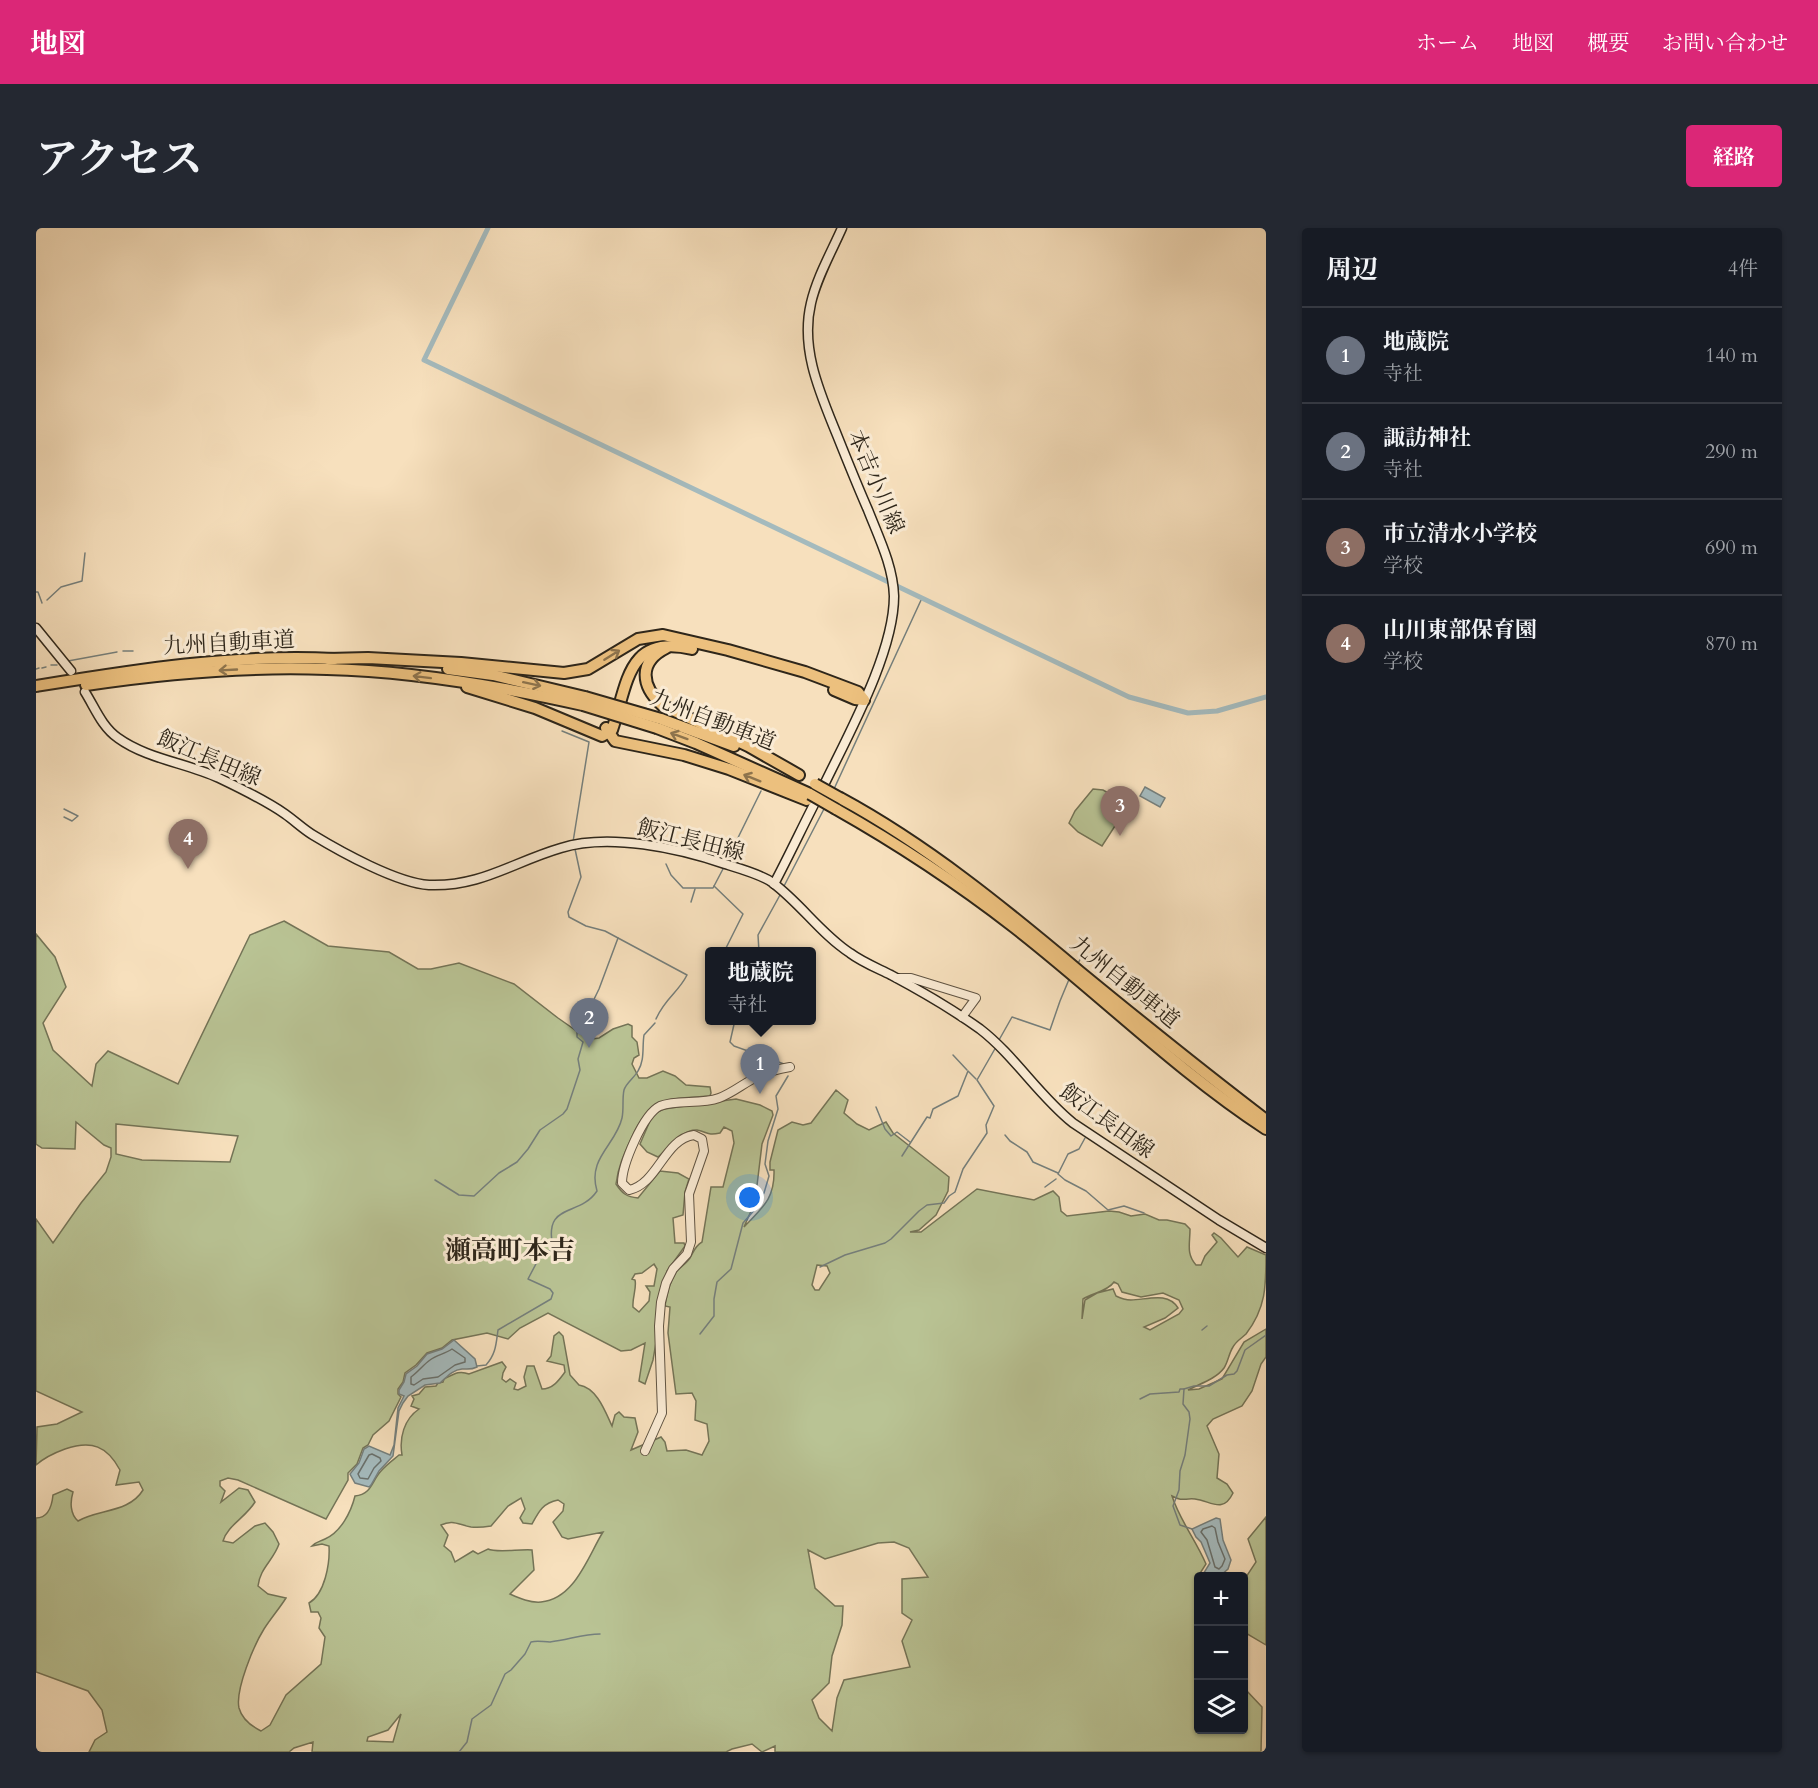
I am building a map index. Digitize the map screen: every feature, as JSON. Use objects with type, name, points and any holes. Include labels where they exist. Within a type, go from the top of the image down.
[{"type":"highway","points":[[328,659],[368,658],[461,663],[564,673],[588,669],[638,639],[654,636],[764,665],[855,699],[864,700]]},
{"type":"highway","points":[[450,680],[535,708],[602,736],[612,730],[636,661],[645,652],[658,646],[677,642]]},
{"type":"highway","points":[[677,642],[656,654],[648,665],[645,677],[647,688],[653,696],[662,705],[748,746],[799,775]]},
{"type":"highway","name":"九州自動車道","points":[[36,686],[141,669],[255,658],[328,659],[406,664],[493,675],[727,744],[799,775],[810,792],[835,811],[884,836],[930,866],[1055,956],[1212,1089],[1266,1129]]},
{"type":"highway","name":"九州自動車道","points":[[36,692],[143,677],[257,669],[327,669],[404,674],[490,685],[584,701]]},
{"type":"highway","name":"九州自動車道","points":[[659,724],[810,792],[840,798],[925,851],[1020,921],[1055,956]]},
{"type":"highway","points":[[608,732],[615,741],[684,755],[810,792]]},
{"type":"highway","name":"九州自動車道","points":[[1078,975],[1266,1120]]},
{"type":"main road","name":"本吉小川線","points":[[774,884],[864,700],[885,646],[891,623],[894,595],[884,550],[820,393],[809,353],[810,305],[820,274],[842,228]]},
{"type":"main road","points":[[36,628],[71,671]]},
{"type":"main road","name":"飯江長田線","points":[[85,692],[104,727],[119,739],[147,752],[194,767],[219,778],[265,801],[313,836],[402,880],[426,885],[468,882],[489,877],[565,846],[590,842],[618,842],[670,849],[723,863],[774,884],[852,955],[981,1030],[1005,1052],[1054,1108],[1073,1124],[1219,1220],[1266,1248]]},
{"type":"street","points":[[895,978],[911,978],[976,998],[962,1017]]},
{"type":"street","points":[[645,1451],[662,1413],[659,1326],[661,1302],[666,1283],[673,1269],[687,1254],[691,1242],[688,1194],[702,1157],[703,1143],[702,1139],[694,1135],[681,1141],[643,1184],[629,1190],[622,1183],[628,1158],[651,1112],[660,1106],[713,1100],[760,1075],[790,1067]]},
{"type":"green space","points":[[1093,789],[1103,790],[1123,801],[1124,812],[1102,846],[1078,832],[1069,823],[1075,811]]},
{"type":"green space","points":[[284,921],[328,946],[389,952],[418,969],[431,969],[459,963],[514,984],[558,1018],[592,1039],[628,1024],[632,1026],[632,1037],[637,1042],[639,1055],[634,1058],[632,1064],[639,1078],[647,1078],[663,1071],[675,1076],[686,1085],[710,1087],[711,1093],[710,1096],[661,1102],[653,1107],[638,1125],[618,1172],[616,1184],[618,1187],[627,1196],[638,1198],[660,1171],[678,1173],[689,1179],[685,1192],[683,1215],[673,1218],[675,1243],[684,1243],[685,1246],[667,1271],[657,1310],[657,1337],[653,1360],[645,1384],[639,1381],[645,1343],[631,1350],[621,1351],[548,1313],[520,1328],[508,1339],[487,1333],[452,1340],[442,1348],[427,1353],[405,1373],[398,1389],[401,1397],[389,1421],[373,1435],[368,1445],[363,1448],[357,1464],[348,1473],[348,1480],[326,1519],[238,1480],[228,1478],[220,1481],[220,1486],[225,1491],[221,1502],[239,1488],[248,1490],[255,1502],[228,1531],[223,1541],[233,1543],[255,1526],[265,1523],[279,1544],[261,1574],[258,1586],[268,1594],[286,1598],[260,1636],[243,1679],[239,1700],[242,1716],[261,1731],[270,1725],[286,1695],[321,1664],[325,1637],[319,1628],[321,1618],[318,1612],[311,1612],[309,1603],[323,1585],[329,1561],[329,1546],[322,1544],[312,1546],[336,1532],[348,1515],[355,1496],[365,1493],[383,1469],[402,1455],[401,1442],[406,1423],[419,1409],[411,1406],[414,1399],[412,1396],[419,1394],[425,1387],[436,1386],[456,1373],[469,1374],[502,1362],[506,1367],[502,1379],[506,1382],[510,1379],[516,1383],[514,1389],[518,1390],[526,1386],[524,1377],[527,1366],[534,1366],[542,1389],[549,1387],[555,1384],[565,1372],[564,1365],[547,1361],[551,1356],[554,1336],[559,1332],[563,1336],[570,1375],[579,1385],[596,1395],[612,1426],[615,1415],[619,1412],[624,1417],[635,1418],[638,1432],[631,1450],[661,1437],[667,1451],[686,1450],[702,1455],[709,1441],[707,1424],[695,1420],[696,1401],[692,1393],[676,1394],[668,1333],[670,1307],[665,1306],[674,1276],[702,1242],[711,1187],[723,1187],[734,1143],[732,1131],[724,1127],[720,1133],[716,1134],[691,1131],[681,1136],[658,1157],[647,1152],[640,1144],[653,1114],[664,1109],[736,1099],[760,1105],[772,1111],[773,1115],[762,1144],[755,1202],[744,1227],[770,1196],[774,1170],[770,1170],[770,1162],[778,1130],[792,1122],[803,1125],[811,1123],[836,1090],[848,1100],[844,1113],[857,1124],[869,1130],[886,1122],[893,1133],[949,1177],[948,1191],[936,1215],[919,1230],[910,1232],[921,1232],[977,1189],[1034,1200],[1053,1191],[1059,1197],[1061,1211],[1067,1216],[1109,1211],[1131,1216],[1145,1214],[1159,1220],[1185,1224],[1190,1229],[1190,1253],[1196,1265],[1201,1265],[1205,1256],[1217,1242],[1212,1235],[1214,1233],[1238,1257],[1247,1247],[1266,1255],[1264,1296],[1253,1324],[1234,1345],[1221,1372],[1188,1390],[1199,1389],[1222,1379],[1244,1342],[1266,1329],[1266,1357],[1261,1364],[1252,1391],[1242,1406],[1213,1419],[1207,1426],[1219,1454],[1217,1478],[1227,1484],[1233,1493],[1221,1505],[1172,1496],[1206,1564],[1201,1572],[1194,1572],[1194,1734],[1248,1734],[1248,1692],[1262,1707],[1261,1752],[775,1752],[775,1746],[762,1752],[752,1744],[726,1752],[312,1752],[313,1742],[289,1752],[89,1752],[95,1740],[107,1732],[102,1710],[88,1691],[36,1672],[36,1518],[47,1513],[51,1507],[53,1495],[67,1489],[73,1492],[71,1508],[78,1521],[122,1507],[130,1503],[143,1490],[139,1482],[116,1485],[120,1470],[115,1462],[104,1450],[91,1445],[65,1449],[36,1465],[37,1427],[57,1424],[82,1412],[36,1391],[36,1219],[53,1243],[106,1172],[111,1157],[111,1148],[76,1122],[75,1149],[42,1148],[36,1144],[36,934],[55,957],[66,987],[43,1023],[53,1050],[92,1086],[96,1064],[108,1051],[178,1084],[250,935]],"holes":[[[116,1124],[238,1136],[230,1162],[142,1160],[116,1154]],[[654,1264],[657,1269],[654,1286],[646,1286],[650,1292],[649,1301],[639,1312],[633,1307],[635,1280],[632,1279],[635,1274],[642,1273]],[[817,1265],[827,1266],[830,1273],[819,1290],[815,1290],[812,1285]],[[1114,1282],[1118,1284],[1122,1292],[1141,1297],[1163,1293],[1179,1300],[1183,1309],[1179,1314],[1150,1330],[1144,1327],[1165,1318],[1178,1308],[1174,1303],[1163,1298],[1125,1299],[1116,1296],[1113,1289],[1097,1293],[1085,1300],[1082,1319],[1083,1299],[1108,1288]],[[521,1498],[525,1509],[520,1518],[523,1523],[532,1524],[542,1508],[558,1500],[564,1504],[563,1511],[553,1522],[562,1537],[568,1539],[603,1532],[572,1585],[553,1599],[537,1602],[510,1594],[534,1570],[532,1550],[488,1549],[478,1554],[473,1551],[455,1562],[451,1552],[444,1546],[448,1535],[441,1525],[453,1522],[474,1527],[491,1526],[508,1506]],[[894,1542],[909,1548],[928,1577],[902,1579],[902,1613],[912,1620],[902,1641],[910,1667],[844,1680],[837,1698],[832,1731],[819,1718],[812,1700],[829,1683],[832,1656],[842,1625],[843,1606],[835,1606],[815,1588],[808,1550],[825,1559],[878,1543]],[[401,1714],[393,1742],[367,1741],[368,1737],[388,1730]]]},
{"type":"green space","points":[[1266,1517],[1266,1645],[1248,1634],[1248,1574],[1256,1562],[1248,1539]]},
{"type":"water","points":[[1145,787],[1165,798],[1160,807],[1140,796]]},
{"type":"water","points":[[454,1340],[475,1359],[477,1367],[455,1371],[440,1383],[425,1385],[408,1396],[399,1411],[393,1456],[379,1471],[369,1487],[355,1483],[350,1474],[359,1463],[364,1449],[369,1446],[390,1455],[394,1445],[398,1408],[404,1396],[399,1394],[399,1390],[406,1374],[427,1354],[442,1349]]},
{"type":"water","points":[[1216,1518],[1220,1519],[1223,1540],[1231,1560],[1225,1572],[1204,1572],[1210,1563],[1201,1542],[1192,1529]]},
{"type":"waterway","points":[[488,228],[424,360],[1129,697],[1188,713],[1217,711],[1266,697]]},
{"type":"waterway","points":[[47,600],[61,587],[82,581],[85,553]]},
{"type":"waterway","points":[[36,592],[42,603]]},
{"type":"waterway","points":[[834,789],[922,598]]},
{"type":"waterway","points":[[123,651],[133,651]]},
{"type":"waterway","points":[[68,661],[117,652]]},
{"type":"waterway","points":[[51,665],[57,665]]},
{"type":"waterway","points":[[42,668],[46,667]]},
{"type":"waterway","points":[[562,731],[589,742],[573,842]]},
{"type":"waterway","points":[[727,860],[761,791]]},
{"type":"waterway","points":[[783,888],[825,807]]},
{"type":"waterway","points":[[64,809],[78,816],[72,821],[64,817]]},
{"type":"waterway","points":[[575,849],[581,877],[568,912],[569,917],[586,926],[605,931],[687,975],[656,1019]]},
{"type":"waterway","points":[[666,864],[671,875],[683,888],[713,888],[724,867]]},
{"type":"waterway","points":[[714,886],[743,914],[726,947]]},
{"type":"waterway","points":[[691,902],[695,889]]},
{"type":"waterway","points":[[759,947],[758,935],[780,895]]},
{"type":"waterway","points":[[435,1180],[459,1195],[474,1196],[499,1173],[517,1162],[540,1130],[567,1109],[580,1070],[578,1059],[583,1042],[577,1037],[577,1028],[582,1024],[599,989],[618,938]]},
{"type":"waterway","points":[[1077,965],[1086,949]]},
{"type":"waterway","points":[[999,1040],[1012,1017],[1050,1030],[1070,977]]},
{"type":"waterway","points":[[477,1366],[486,1365],[492,1357],[498,1330],[551,1299],[553,1293],[550,1289],[528,1279],[538,1260],[553,1248],[551,1233],[553,1223],[558,1216],[581,1205],[597,1191],[596,1169],[619,1128],[623,1115],[624,1090],[642,1062],[644,1035],[655,1023]]},
{"type":"waterway","points":[[734,1025],[730,1042],[734,1046],[784,1064]]},
{"type":"waterway","points":[[820,1267],[845,1255],[885,1243],[927,1205],[944,1203],[955,1192],[963,1169],[987,1133],[986,1125],[994,1106],[977,1080],[996,1047]]},
{"type":"waterway","points":[[953,1055],[967,1070]]},
{"type":"waterway","points":[[902,1156],[927,1117],[930,1118],[933,1109],[958,1096],[968,1071],[976,1079]]},
{"type":"waterway","points":[[700,1334],[714,1316],[717,1282],[731,1269],[743,1223],[757,1207],[764,1193],[769,1176],[765,1164],[768,1141],[778,1109],[776,1096],[788,1076]]},
{"type":"waterway","points":[[876,1107],[885,1129],[891,1136],[897,1132],[910,1142]]},
{"type":"waterway","points":[[1005,1135],[1027,1152],[1033,1162],[1058,1173]]},
{"type":"waterway","points":[[1085,1138],[1079,1149],[1068,1154],[1058,1174],[1086,1191],[1108,1210],[1124,1206],[1144,1213]]},
{"type":"waterway","points":[[1045,1187],[1056,1179]]},
{"type":"waterway","points":[[1202,1330],[1207,1326]]},
{"type":"waterway","points":[[1192,1529],[1180,1525],[1173,1506],[1179,1490],[1180,1471],[1185,1455],[1190,1419],[1189,1412],[1183,1404],[1184,1389],[1209,1386],[1227,1375],[1234,1374],[1245,1350],[1266,1335]]},
{"type":"waterway","points":[[1140,1399],[1150,1394],[1179,1392],[1180,1389],[1184,1389]]},
{"type":"waterway","points":[[459,1752],[467,1742],[472,1719],[491,1705],[505,1674],[525,1654],[531,1642],[550,1642],[600,1634]]},
{"type":"place","name":"市立清水小学校","points":[[1120,836]]},
{"type":"place","name":"山川東部保育園","points":[[188,869]]},
{"type":"place","name":"諏訪神社","points":[[589,1048]]},
{"type":"place","name":"地蔵院","points":[[760,1094]]},
{"type":"district","name":"瀬高町本吉","points":[[510,1250]]}]
